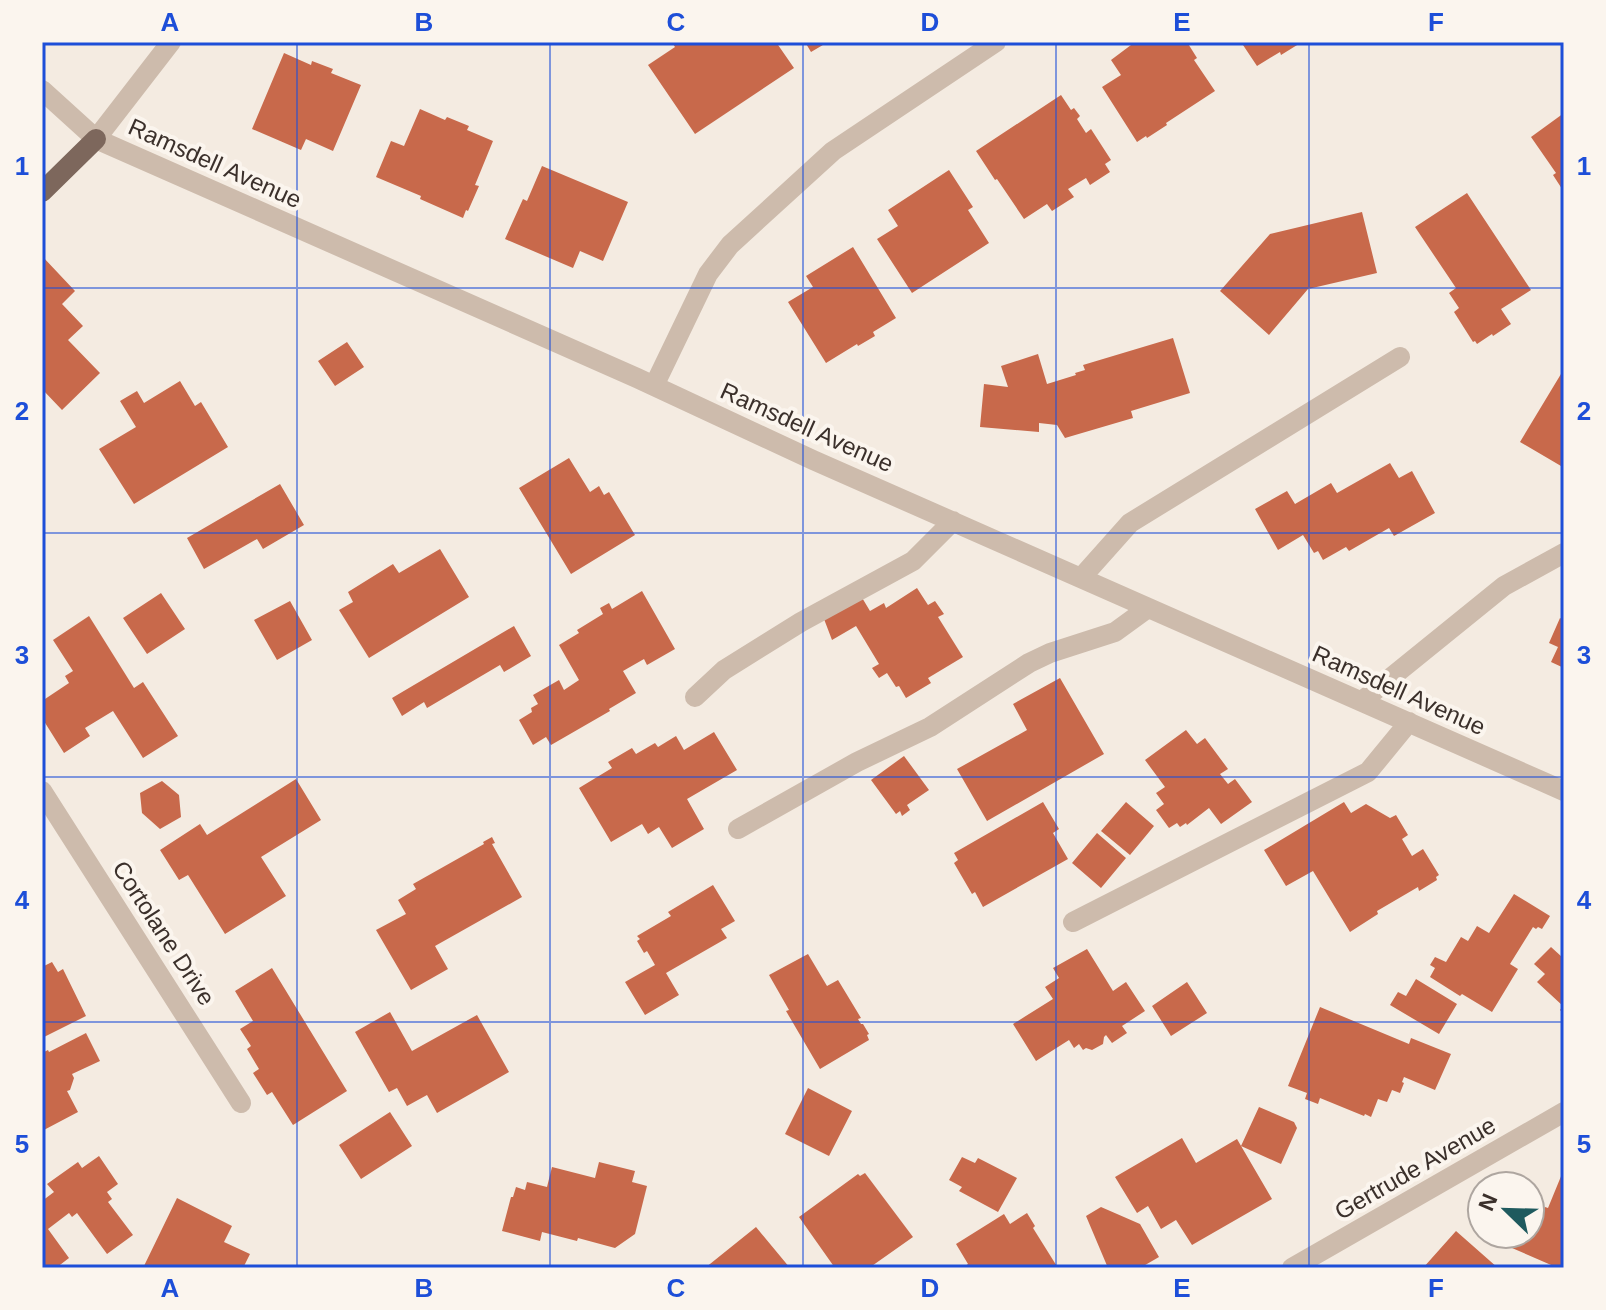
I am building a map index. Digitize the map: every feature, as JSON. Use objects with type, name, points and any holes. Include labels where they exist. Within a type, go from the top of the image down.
[{"type":"main road","points":[[42,192],[96,139]]},
{"type":"street","points":[[96,139],[171,42]]},
{"type":"street","points":[[654,386],[708,274],[730,245],[833,151],[996,42]]},
{"type":"street","name":"Ramsdell Avenue","points":[[42,90],[96,139],[1564,791]]},
{"type":"street","points":[[1081,578],[1130,523],[1400,357]]},
{"type":"street","points":[[695,697],[724,670],[801,622],[913,561],[953,521]]},
{"type":"street","points":[[1362,701],[1504,586],[1564,553]]},
{"type":"street","points":[[738,829],[857,762],[930,727],[1029,663],[1115,632],[1148,608]]},
{"type":"street","points":[[1073,922],[1368,772],[1409,722]]},
{"type":"street","name":"Cortolane Drive","points":[[42,791],[241,1103]]},
{"type":"street","name":"Gertrude Avenue","points":[[1292,1268],[1564,1112]]},
{"type":"building","points":[[776,42],[794,68],[695,134],[648,65],[675,47],[673,44]]},
{"type":"building","points":[[805,42],[828,42],[811,52]]},
{"type":"building","points":[[1135,42],[1187,42],[1197,58],[1194,60],[1215,91],[1137,142],[1102,87],[1121,75],[1111,60]]},
{"type":"building","points":[[1241,42],[1302,42],[1257,66]]},
{"type":"building","points":[[284,53],[311,65],[312,61],[333,69],[331,73],[361,85],[333,151],[306,139],[301,150],[252,129]]},
{"type":"building","points":[[1061,95],[1071,110],[1074,108],[1080,116],[1077,119],[1086,133],[1091,129],[1111,160],[1105,164],[1110,172],[1090,185],[1086,178],[1068,189],[1074,197],[1052,211],[1047,204],[1024,219],[976,151]]},
{"type":"building","points":[[420,109],[469,126],[467,130],[493,141],[475,185],[479,186],[463,218],[376,177],[391,141],[404,146]]},
{"type":"building","points":[[1564,113],[1564,192],[1553,175],[1556,173],[1531,137]]},
{"type":"building","points":[[542,166],[628,202],[603,261],[580,251],[573,268],[505,239],[523,199],[527,201]]},
{"type":"building","points":[[949,170],[973,207],[968,210],[989,243],[912,293],[877,239],[898,226],[888,210]]},
{"type":"building","points":[[1467,193],[1531,290],[1501,309],[1511,324],[1477,344],[1454,312],[1459,308],[1449,293],[1456,288],[1415,227]]},
{"type":"building","points":[[1362,212],[1377,273],[1308,289],[1269,335],[1220,291],[1270,234]]},
{"type":"building","points":[[853,247],[896,318],[873,332],[875,336],[826,363],[788,302],[813,287],[806,276]]},
{"type":"building","points":[[42,256],[75,291],[62,304],[83,326],[68,340],[100,373],[62,410],[42,389]]},
{"type":"building","points":[[1173,338],[1190,393],[1131,411],[1133,418],[1065,438],[1057,425],[1039,423],[1039,432],[980,427],[984,384],[1008,387],[1001,366],[1038,354],[1047,384],[1076,375],[1085,370],[1083,365]]},
{"type":"building","points":[[347,342],[364,367],[335,386],[318,361]]},
{"type":"building","points":[[1564,369],[1564,460],[1561,466],[1520,442]]},
{"type":"building","points":[[180,381],[195,406],[201,402],[228,447],[134,504],[99,449],[136,427],[120,401],[137,391],[144,403]]},
{"type":"building","points":[[569,458],[590,492],[599,486],[604,495],[609,492],[635,535],[571,574],[519,488]]},
{"type":"building","points":[[1390,463],[1399,478],[1412,471],[1435,513],[1394,536],[1389,528],[1349,551],[1346,547],[1323,560],[1318,551],[1314,553],[1303,535],[1278,550],[1255,509],[1287,491],[1295,504],[1331,483],[1337,493]]},
{"type":"building","points":[[280,484],[304,525],[263,549],[257,539],[204,569],[187,538]]},
{"type":"building","points":[[440,549],[469,597],[369,658],[339,610],[353,602],[348,592],[393,564],[399,573]]},
{"type":"building","points":[[917,588],[928,605],[935,601],[944,614],[938,617],[963,657],[928,678],[931,683],[906,698],[887,673],[879,678],[872,668],[879,664],[856,626],[832,640],[824,619],[861,596],[870,611],[884,603],[886,608]]},
{"type":"building","points":[[642,591],[675,649],[647,665],[644,659],[623,671],[636,693],[610,711],[551,745],[546,737],[533,745],[519,720],[538,704],[533,695],[559,680],[564,690],[579,680],[559,645],[603,614],[600,608],[609,603],[612,609]]},
{"type":"building","points":[[161,593],[185,629],[147,654],[123,618]]},
{"type":"building","points":[[290,601],[312,640],[277,660],[254,620]]},
{"type":"building","points":[[89,616],[134,688],[143,682],[178,736],[143,758],[113,711],[85,728],[90,736],[64,753],[42,718],[42,701],[69,683],[65,676],[73,671],[53,640]]},
{"type":"building","points":[[1560,618],[1564,620],[1564,668],[1551,662],[1558,647],[1549,643]]},
{"type":"building","points":[[514,626],[531,656],[504,672],[500,665],[427,708],[424,702],[402,716],[392,698]]},
{"type":"building","points":[[1060,678],[1104,754],[987,821],[957,769],[1027,730],[1013,704]]},
{"type":"building","points":[[1186,730],[1197,744],[1205,738],[1228,769],[1220,774],[1228,784],[1235,779],[1252,802],[1221,824],[1209,808],[1187,825],[1180,827],[1177,823],[1169,828],[1156,810],[1164,804],[1156,793],[1165,787],[1145,760]]},
{"type":"building","points":[[714,732],[737,770],[687,799],[704,829],[672,848],[659,827],[648,834],[642,824],[611,842],[579,788],[612,768],[608,762],[632,748],[636,754],[655,743],[658,747],[676,736],[684,750]]},
{"type":"building","points":[[904,756],[929,790],[907,805],[910,810],[902,816],[900,811],[896,814],[871,780]]},
{"type":"building","points":[[296,779],[321,820],[261,857],[286,896],[225,934],[188,875],[179,880],[160,850],[200,824],[207,835]]},
{"type":"building","points":[[162,781],[179,795],[181,817],[160,829],[142,813],[140,793]]},
{"type":"building","points":[[1043,802],[1059,829],[1053,833],[1068,859],[983,907],[954,863],[958,860],[954,853]]},
{"type":"building","points":[[1126,802],[1154,826],[1130,855],[1101,831]]},
{"type":"building","points":[[1344,802],[1351,813],[1366,804],[1390,818],[1396,815],[1408,835],[1402,839],[1412,856],[1423,849],[1439,875],[1437,880],[1419,891],[1418,887],[1377,911],[1378,914],[1350,932],[1313,871],[1286,886],[1264,850]]},
{"type":"building","points":[[1097,833],[1126,858],[1101,888],[1072,863]]},
{"type":"building","points":[[492,837],[495,843],[492,844],[522,897],[435,946],[448,969],[411,990],[376,930],[406,914],[398,900],[416,889],[413,884]]},
{"type":"building","points":[[713,885],[735,921],[721,929],[727,938],[666,973],[679,995],[645,1015],[625,982],[655,965],[647,951],[644,953],[637,936],[671,916],[668,912]]},
{"type":"building","points":[[1514,894],[1550,916],[1542,929],[1533,927],[1510,964],[1518,969],[1492,1012],[1430,977],[1435,968],[1430,965],[1435,957],[1446,962],[1461,937],[1468,941],[1477,926],[1489,933]]},
{"type":"building","points":[[1551,947],[1562,957],[1564,955],[1564,1014],[1560,1010],[1563,1006],[1537,982],[1545,974],[1534,964]]},
{"type":"building","points":[[1087,949],[1113,991],[1126,982],[1145,1011],[1122,1026],[1127,1033],[1112,1043],[1106,1035],[1103,1044],[1092,1050],[1083,1050],[1079,1044],[1074,1048],[1069,1040],[1036,1061],[1013,1024],[1053,999],[1045,987],[1059,978],[1053,968]]},
{"type":"building","points":[[808,954],[827,986],[838,980],[869,1034],[869,1040],[820,1069],[769,975]]},
{"type":"building","points":[[52,962],[58,972],[63,969],[86,1016],[42,1038],[42,967]]},
{"type":"building","points":[[272,968],[347,1091],[293,1125],[272,1092],[267,1095],[253,1073],[259,1069],[247,1049],[251,1046],[240,1029],[253,1021],[235,991]]},
{"type":"building","points":[[1416,979],[1457,1004],[1439,1034],[1390,1005],[1398,992],[1406,996]]},
{"type":"building","points":[[1187,982],[1207,1013],[1171,1036],[1152,1006]]},
{"type":"building","points":[[1320,1007],[1409,1044],[1411,1038],[1451,1054],[1435,1090],[1404,1077],[1400,1093],[1392,1090],[1387,1102],[1378,1099],[1371,1117],[1320,1098],[1318,1104],[1305,1099],[1307,1093],[1288,1086]]},
{"type":"building","points":[[390,1012],[412,1051],[477,1015],[509,1072],[437,1113],[427,1095],[407,1106],[397,1088],[389,1092],[355,1032]]},
{"type":"building","points":[[86,1033],[100,1061],[72,1074],[74,1078],[67,1091],[78,1112],[42,1131],[42,1053]]},
{"type":"building","points":[[808,1088],[852,1111],[829,1156],[785,1134]]},
{"type":"building","points":[[1259,1107],[1294,1122],[1297,1128],[1281,1164],[1241,1146]]},
{"type":"building","points":[[390,1112],[412,1146],[361,1179],[339,1145]]},
{"type":"building","points":[[1182,1138],[1196,1163],[1237,1139],[1272,1199],[1192,1245],[1176,1220],[1161,1229],[1148,1206],[1137,1213],[1115,1177]]},
{"type":"building","points":[[99,1156],[118,1184],[107,1192],[112,1199],[108,1202],[133,1235],[107,1254],[77,1213],[72,1217],[69,1213],[48,1229],[69,1258],[56,1268],[42,1268],[42,1201],[54,1192],[47,1184],[78,1162],[82,1168]]},
{"type":"building","points":[[962,1157],[975,1163],[978,1158],[1017,1178],[998,1212],[959,1191],[962,1187],[949,1180]]},
{"type":"building","points":[[599,1162],[635,1171],[632,1182],[647,1186],[635,1234],[615,1248],[542,1232],[540,1241],[502,1231],[516,1187],[525,1190],[527,1182],[547,1187],[552,1167],[595,1178]]},
{"type":"building","points":[[1564,1169],[1564,1268],[1517,1250],[1546,1250],[1548,1208]]},
{"type":"building","points":[[865,1173],[913,1237],[869,1268],[835,1268],[799,1217],[858,1174]]},
{"type":"building","points":[[177,1198],[232,1226],[224,1242],[250,1254],[243,1268],[143,1268]]},
{"type":"building","points":[[1101,1207],[1140,1224],[1159,1257],[1140,1268],[1108,1268],[1086,1216]]},
{"type":"building","points":[[1027,1213],[1058,1268],[962,1268],[968,1264],[956,1244],[1004,1214],[1010,1224]]},
{"type":"building","points":[[756,1227],[790,1268],[705,1268]]},
{"type":"building","points":[[1456,1231],[1466,1240],[1466,1250],[1478,1250],[1498,1268],[1423,1268]]}]
